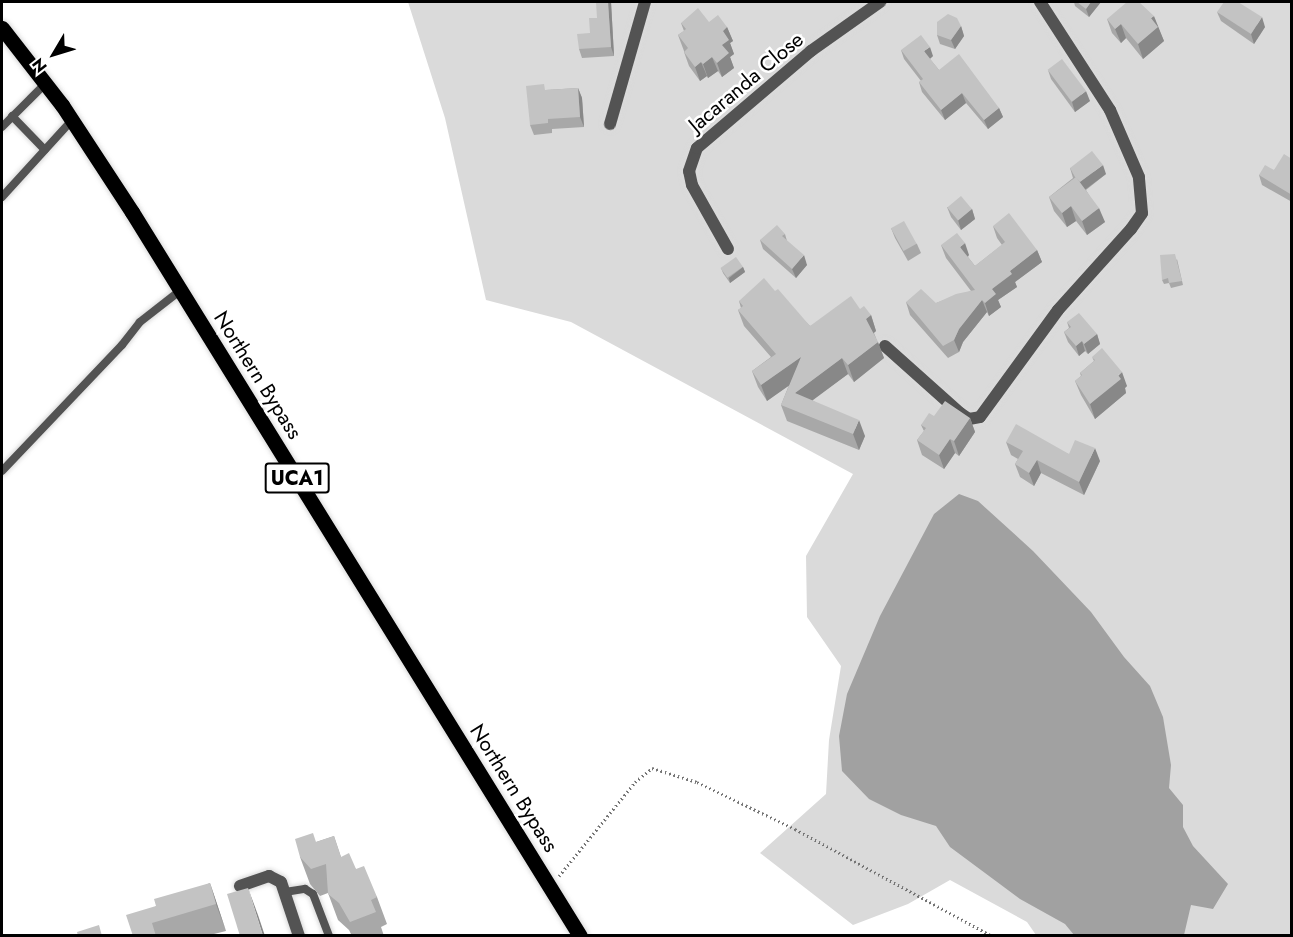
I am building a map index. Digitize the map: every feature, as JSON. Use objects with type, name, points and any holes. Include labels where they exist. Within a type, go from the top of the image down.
[{"type":"main road","name":"Northern Bypass","points":[[2,30],[72,120],[181,290],[580,936]]},
{"type":"street","points":[[610,124],[645,2]]},
{"type":"street","name":"Jacaranda Close","points":[[728,249],[692,185],[689,171],[697,148],[811,51],[880,2]]},
{"type":"street","points":[[885,346],[960,413],[969,419],[980,417],[1058,310],[1131,229],[1142,213],[1139,177],[1110,110],[1040,2]]},
{"type":"street","points":[[240,886],[269,876],[281,882],[299,936]]},
{"type":"lane","points":[[2,127],[45,84]]},
{"type":"lane","points":[[12,116],[45,150]]},
{"type":"lane","points":[[2,197],[72,120]]},
{"type":"lane","points":[[2,471],[122,345],[140,322],[181,290]]},
{"type":"lane","points":[[285,892],[305,889],[313,894],[329,936]]},
{"type":"path","points":[[550,887],[635,782],[652,768],[697,782],[795,829],[992,936]]},
{"type":"shaded area","points":[[408,2],[1291,2],[1291,935],[1036,935],[1027,922],[950,880],[908,904],[853,925],[760,853],[826,794],[829,740],[841,666],[807,617],[806,556],[853,474],[571,322],[486,300],[445,118]]},
{"type":"shaded area","points":[[959,494],[978,501],[1033,551],[1091,612],[1124,657],[1150,686],[1163,717],[1171,765],[1169,788],[1183,805],[1183,827],[1193,846],[1228,884],[1213,909],[1191,905],[1184,935],[1074,935],[1065,924],[1020,899],[950,847],[936,826],[901,815],[869,799],[842,771],[839,736],[847,694],[880,616],[934,514]]},
{"type":"building","points":[[596,2],[608,2],[611,47],[579,49],[577,34],[590,33],[589,18],[597,18]]},
{"type":"building","points":[[1077,2],[1091,2],[1086,9]]},
{"type":"building","points":[[1127,2],[1139,2],[1154,16],[1151,18],[1158,27],[1138,44],[1121,24],[1115,29],[1107,19]]},
{"type":"building","points":[[1224,2],[1238,2],[1262,17],[1251,34],[1217,12]]},
{"type":"building","points":[[698,8],[709,22],[718,15],[727,27],[723,31],[729,40],[722,45],[729,53],[717,63],[712,57],[695,67],[684,52],[688,48],[678,35],[686,29],[681,23]]},
{"type":"building","points":[[948,14],[957,18],[961,26],[951,40],[937,35],[937,22]]},
{"type":"building","points":[[921,35],[930,47],[924,51],[939,70],[959,54],[999,108],[984,120],[962,93],[941,110],[919,82],[923,79],[901,50]]},
{"type":"building","points":[[1062,59],[1086,91],[1072,102],[1048,70]]},
{"type":"building","points":[[544,84],[545,90],[578,88],[580,117],[548,119],[548,123],[530,125],[526,86]]},
{"type":"building","points":[[1092,151],[1103,165],[1080,182],[1070,168]]},
{"type":"building","points":[[1284,154],[1292,159],[1292,195],[1259,175],[1265,165],[1274,170]]},
{"type":"building","points":[[1076,177],[1099,208],[1082,221],[1071,206],[1062,213],[1049,197]]},
{"type":"building","points":[[961,196],[972,209],[958,221],[947,208]]},
{"type":"building","points":[[1009,213],[1037,250],[1010,271],[1012,274],[992,289],[996,294],[985,303],[982,300],[959,329],[954,340],[943,346],[906,302],[921,289],[936,303],[956,294],[975,290],[941,245],[957,233],[965,243],[960,247],[975,266],[1005,242],[993,226]]},
{"type":"building","points":[[904,221],[917,244],[903,251],[891,228]]},
{"type":"building","points":[[777,225],[785,234],[782,236],[804,255],[792,269],[760,240]]},
{"type":"building","points":[[1175,254],[1182,281],[1169,283],[1168,278],[1162,280],[1160,255]]},
{"type":"building","points":[[736,257],[743,267],[727,278],[720,268]]},
{"type":"building","points":[[764,278],[775,291],[778,289],[810,326],[851,296],[860,309],[864,306],[871,315],[866,319],[878,342],[848,365],[842,358],[795,393],[859,420],[853,434],[781,405],[801,357],[761,385],[752,371],[776,354],[738,310],[743,306],[739,301]]},
{"type":"building","points":[[1079,313],[1097,334],[1084,344],[1082,341],[1076,346],[1064,332],[1071,327],[1067,322]]},
{"type":"building","points":[[1102,348],[1122,372],[1118,375],[1121,379],[1090,404],[1075,381],[1082,375],[1080,373],[1095,360],[1092,357]]},
{"type":"building","points":[[945,401],[970,418],[954,441],[950,439],[939,455],[917,440],[926,428],[921,425],[929,413],[934,416]]},
{"type":"building","points":[[1016,424],[1069,454],[1075,440],[1095,448],[1079,482],[1037,460],[1029,473],[1015,464],[1023,451],[1006,442]]},
{"type":"building","points":[[313,833],[316,842],[334,836],[341,857],[349,853],[356,869],[364,866],[377,897],[371,900],[376,912],[350,922],[339,903],[328,894],[326,864],[311,869],[300,857],[295,839]]},
{"type":"building","points":[[210,883],[216,904],[152,923],[156,936],[133,936],[126,915],[156,906],[154,899]]},
{"type":"building","points":[[248,888],[263,936],[240,936],[227,894]]},
{"type":"building","points":[[99,925],[102,936],[78,936],[77,932]]}]
